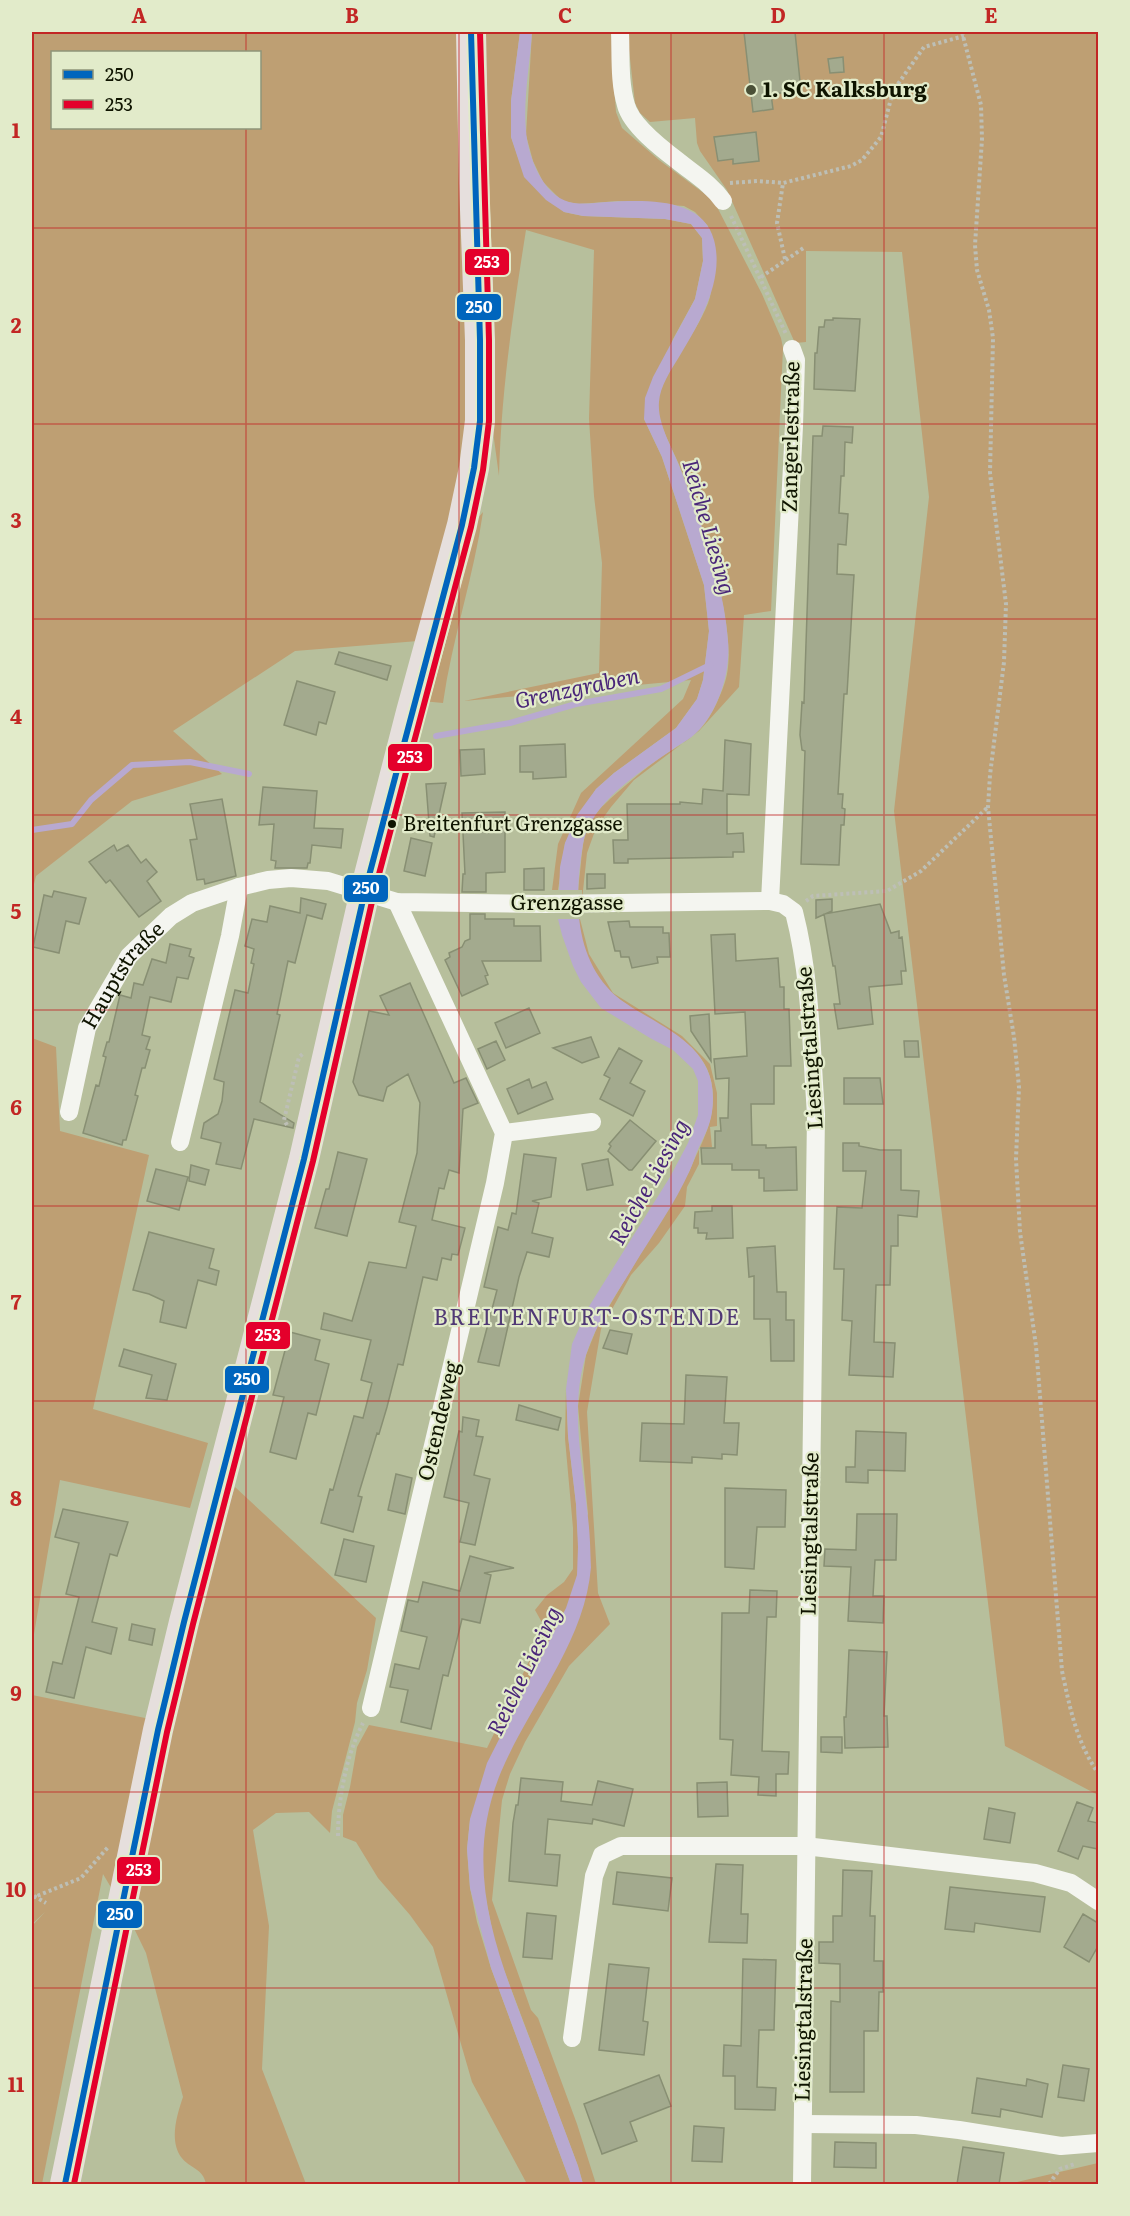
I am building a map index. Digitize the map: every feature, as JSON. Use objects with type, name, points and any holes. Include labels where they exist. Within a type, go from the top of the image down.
[{"type":"main road","points":[[65,2184],[158,1730],[304,1159],[365,891],[462,525],[474,468],[480,421],[480,340],[471,32]]},
{"type":"street","points":[[620,32],[626,106],[633,120],[638,128],[719,195]]},
{"type":"street","name":"Zangerlestraße","points":[[770,900],[794,426],[796,360],[792,349]]},
{"type":"street","name":"Hauptstraße","points":[[69,1112],[87,1028],[129,956],[171,916],[192,903],[268,880],[328,881],[365,891]]},
{"type":"street","points":[[180,1142],[230,936],[239,887]]},
{"type":"street","name":"Grenzgasse","points":[[365,891],[397,902],[589,904],[770,900]]},
{"type":"street","points":[[770,900],[783,904],[794,912]]},
{"type":"street","points":[[397,902],[504,1133],[592,1122]]},
{"type":"street","name":"Liesingtalstraße","points":[[794,912],[807,976],[816,1114],[802,2184]]},
{"type":"street","name":"Ostendeweg","points":[[370,1708],[495,1183],[504,1133]]},
{"type":"street","points":[[572,2038],[594,1876],[602,1856],[621,1846],[806,1846],[1035,1873],[1071,1883],[1098,1901]]},
{"type":"street","points":[[803,2124],[916,2126],[959,2130],[1061,2146],[1098,2144]]},
{"type":"path","points":[[719,195],[727,183],[740,181],[783,183],[851,166],[862,160],[881,137],[893,91],[924,47],[963,34],[981,105],[982,139],[976,270],[989,310],[993,338],[990,472],[1006,604],[1004,662],[988,807],[1017,1067],[1016,1159],[1020,1232],[1036,1346],[1062,1671],[1072,1721],[1098,1773]]},
{"type":"path","points":[[783,183],[777,223],[785,259]]},
{"type":"path","name":"Zangerlestraße","points":[[719,195],[761,277],[792,349]]},
{"type":"path","points":[[761,277],[805,247]]},
{"type":"path","points":[[794,912],[813,896],[887,891],[921,871],[988,807]]},
{"type":"path","points":[[338,1836],[338,1813],[353,1742],[370,1708]]},
{"type":"path","points":[[33,1897],[81,1878],[108,1846],[116,1846]]},
{"type":"path","points":[[33,1897],[46,1903]]},
{"type":"shaded area","points":[[32,32],[520,32],[511,101],[511,137],[525,177],[564,212],[583,216],[665,219],[691,224],[702,238],[703,261],[695,299],[673,339],[644,419],[662,457],[704,585],[709,631],[703,680],[697,699],[676,728],[614,773],[596,789],[565,843],[558,890],[552,890],[558,844],[581,793],[683,699],[691,680],[464,701],[599,673],[602,563],[594,496],[589,419],[594,250],[526,230],[505,383],[499,476],[489,402],[466,465],[418,641],[295,651],[173,731],[222,774],[132,801],[36,876],[32,892]]},
{"type":"shaded area","points":[[520,32],[532,32],[525,107],[527,141],[539,174],[552,192],[573,203],[637,201],[684,208],[698,215],[708,226],[714,240],[716,271],[713,286],[702,316],[664,384],[659,411],[711,556],[722,598],[728,641],[725,678],[717,703],[704,724],[691,737],[620,788],[596,814],[583,844],[578,900],[579,919],[582,938],[596,972],[613,994],[681,1038],[703,1061],[710,1076],[713,1092],[712,1112],[707,1130],[684,1183],[607,1309],[586,1355],[578,1401],[578,1424],[590,1542],[591,1567],[587,1595],[568,1647],[501,1772],[490,1807],[484,1841],[484,1874],[495,1939],[516,2004],[583,2184],[571,2184],[491,1968],[470,1888],[467,1849],[470,1819],[487,1763],[566,1608],[577,1575],[576,1504],[568,1436],[566,1389],[572,1344],[588,1308],[670,1177],[688,1143],[698,1115],[698,1081],[693,1069],[673,1050],[601,1008],[581,982],[573,966],[558,919],[560,867],[565,843],[577,815],[596,789],[614,773],[676,728],[697,699],[703,680],[709,631],[704,585],[662,457],[644,419],[645,398],[653,377],[695,299],[703,261],[702,238],[691,224],[665,219],[583,216],[564,212],[546,200],[524,177],[511,137],[511,101]]},
{"type":"shaded area","points":[[532,32],[613,32],[616,112],[622,128],[716,205],[762,294],[781,338],[783,348],[771,611],[744,615],[739,687],[694,735],[709,716],[724,685],[728,664],[728,637],[707,544],[680,467],[663,429],[658,405],[665,380],[698,323],[710,297],[708,226],[695,212],[684,206],[618,201],[579,204],[562,201],[543,182],[533,161],[526,135]]},
{"type":"shaded area","points":[[627,32],[1098,32],[1098,1795],[1005,1746],[894,811],[929,497],[902,252],[806,251],[806,342],[795,343],[727,190],[700,151],[695,118],[650,122],[640,113],[635,103]]},
{"type":"shaded area","points":[[483,512],[443,703],[422,701],[477,519]]},
{"type":"shaded area","points":[[683,743],[634,780],[596,828],[587,853],[580,919],[589,954],[613,993],[682,1036],[710,1064],[717,1093],[717,1126],[710,1127],[712,1147],[700,1148],[712,1111],[712,1087],[707,1068],[696,1052],[682,1039],[630,1006],[606,988],[586,955],[578,914],[583,848],[591,820],[601,807],[635,777]]},
{"type":"shaded area","points":[[32,1038],[56,1047],[60,1131],[149,1155],[93,1409],[208,1443],[190,1508],[60,1480],[32,1646]]},
{"type":"shaded area","points":[[699,1149],[699,1164],[687,1187],[685,1206],[659,1243],[631,1275],[601,1329],[587,1412],[598,1593],[610,1624],[569,1666],[525,1742],[510,1774],[502,1800],[492,1900],[531,2010],[538,2018],[577,2124],[596,2184],[583,2184],[496,1949],[483,1885],[482,1857],[470,1820],[467,1849],[470,1888],[477,1922],[491,1968],[571,2184],[527,2184],[472,2082],[433,1947],[410,1915],[378,1878],[356,1842],[343,1837],[343,1815],[357,1747],[369,1725],[487,1748],[545,1628],[535,1610],[547,1595],[564,1582],[573,1569],[573,1528],[565,1439],[566,1389],[578,1538],[588,1514],[578,1406],[586,1355],[598,1325],[689,1172]]},
{"type":"shaded area","points":[[235,1487],[376,1618],[367,1670],[332,1811],[330,1833],[309,1812],[276,1813],[253,1830],[269,1926],[262,2069],[306,2184],[206,2184],[202,2175],[181,2157],[175,2143],[175,2135],[183,2097],[146,1953],[128,1916],[103,1874],[42,2184],[32,2184],[32,1926],[45,1912],[32,1924],[32,1695],[155,1720]]},
{"type":"shaded area","points":[[1098,2163],[1098,2184],[1008,2184]]},
{"type":"pier","points":[[555,890],[582,890],[582,919],[555,919]]},
{"type":"building","points":[[744,32],[795,32],[801,91],[771,94],[773,109],[753,112]]},
{"type":"building","points":[[843,57],[844,72],[830,73],[828,59]]},
{"type":"building","points":[[756,132],[759,161],[733,164],[733,159],[718,161],[714,137]]},
{"type":"building","points":[[833,318],[860,319],[855,391],[814,389],[815,353],[817,353],[819,327],[824,327],[825,320],[833,320]]},
{"type":"building","points":[[823,426],[853,427],[852,443],[845,442],[844,476],[841,476],[839,513],[848,514],[846,545],[838,544],[837,574],[854,575],[838,794],[843,794],[842,808],[845,809],[844,825],[841,825],[839,865],[801,864],[805,751],[802,750],[800,735],[802,702],[804,703],[813,436],[822,436]]},
{"type":"building","points":[[339,652],[391,666],[387,680],[335,664]]},
{"type":"building","points":[[297,681],[335,692],[326,724],[319,722],[316,735],[284,725]]},
{"type":"building","points":[[725,740],[751,744],[749,795],[727,794],[727,834],[743,833],[744,852],[733,852],[733,857],[628,859],[628,863],[614,863],[613,840],[628,840],[627,804],[680,804],[680,802],[702,804],[703,789],[723,791]]},
{"type":"building","points":[[565,744],[566,777],[533,779],[533,772],[520,772],[520,746]]},
{"type":"building","points":[[484,749],[485,774],[461,776],[460,750]]},
{"type":"building","points":[[446,783],[434,837],[430,836],[426,784]]},
{"type":"building","points":[[263,787],[317,791],[314,828],[343,829],[341,848],[312,845],[310,863],[307,868],[275,868],[276,861],[271,860],[274,824],[259,825]]},
{"type":"building","points":[[222,799],[236,876],[205,884],[204,879],[197,880],[190,840],[197,839],[190,804]]},
{"type":"building","points":[[505,812],[505,872],[486,873],[486,892],[462,892],[463,874],[465,874],[462,813]]},
{"type":"building","points":[[411,838],[432,843],[425,876],[404,871]]},
{"type":"building","points":[[114,845],[117,851],[128,845],[141,863],[146,859],[157,872],[147,881],[161,901],[139,917],[110,880],[106,883],[89,862]]},
{"type":"building","points":[[544,868],[544,890],[524,890],[524,869]]},
{"type":"building","points":[[587,874],[605,874],[605,888],[587,889]]},
{"type":"building","points":[[54,891],[86,898],[79,924],[66,921],[59,953],[33,947],[44,895],[52,897]]},
{"type":"building","points":[[301,898],[326,904],[322,919],[307,915],[295,963],[288,961],[277,1014],[280,1015],[260,1102],[294,1123],[293,1128],[254,1119],[241,1169],[216,1164],[221,1143],[201,1138],[204,1123],[218,1114],[222,1101],[224,1082],[214,1079],[235,990],[248,993],[254,964],[251,963],[254,949],[245,946],[252,919],[267,922],[270,906],[300,913]]},
{"type":"building","points":[[832,899],[832,911],[816,918],[816,900]]},
{"type":"building","points":[[880,904],[891,933],[899,931],[899,938],[902,937],[906,971],[901,971],[902,984],[869,987],[873,1024],[838,1029],[834,1004],[840,1004],[824,914]]},
{"type":"building","points":[[470,914],[485,914],[485,919],[514,919],[514,926],[540,926],[541,961],[482,961],[488,975],[485,976],[488,984],[462,996],[445,960],[450,957],[449,953],[462,947],[465,941],[470,939]]},
{"type":"building","points":[[629,921],[630,927],[663,927],[663,933],[669,933],[670,957],[657,957],[658,963],[632,968],[629,957],[621,957],[620,951],[615,951],[608,922]]},
{"type":"building","points":[[735,934],[736,961],[778,958],[780,987],[784,987],[784,1009],[789,1009],[791,1066],[774,1066],[774,1104],[751,1104],[752,1145],[766,1145],[766,1148],[796,1147],[797,1190],[764,1191],[764,1178],[759,1178],[759,1170],[732,1170],[732,1164],[702,1164],[701,1148],[715,1148],[715,1131],[721,1131],[720,1118],[728,1118],[729,1078],[716,1079],[714,1059],[747,1056],[745,1012],[715,1014],[711,935]]},
{"type":"building","points":[[170,944],[191,949],[189,956],[194,958],[188,979],[177,977],[171,1002],[150,997],[142,1035],[150,1037],[146,1049],[150,1050],[145,1068],[142,1068],[135,1095],[138,1096],[126,1140],[123,1140],[122,1145],[83,1133],[96,1085],[99,1086],[106,1057],[103,1056],[107,1042],[109,1042],[120,995],[131,998],[134,983],[143,985],[152,959],[166,963]]},
{"type":"building","points":[[410,983],[454,1083],[466,1078],[478,1103],[463,1109],[459,1173],[449,1170],[444,1189],[439,1188],[432,1220],[465,1228],[458,1255],[452,1254],[451,1260],[442,1258],[437,1280],[423,1277],[403,1365],[398,1364],[379,1434],[377,1433],[358,1496],[362,1497],[353,1532],[321,1523],[354,1416],[363,1418],[372,1383],[361,1380],[371,1340],[321,1329],[324,1313],[352,1321],[369,1262],[406,1268],[416,1226],[399,1222],[417,1153],[420,1103],[408,1074],[387,1087],[383,1101],[359,1095],[353,1082],[369,1011],[389,1015],[380,996]]},
{"type":"building","points":[[529,1008],[540,1033],[506,1048],[495,1023]]},
{"type":"building","points":[[709,1014],[711,1061],[691,1031],[690,1016]]},
{"type":"building","points":[[591,1037],[599,1057],[582,1063],[553,1048]]},
{"type":"building","points":[[496,1041],[505,1060],[487,1069],[478,1049]]},
{"type":"building","points":[[904,1041],[918,1041],[919,1057],[905,1057]]},
{"type":"building","points":[[619,1048],[642,1061],[630,1083],[645,1091],[633,1116],[600,1099],[610,1078],[604,1075]]},
{"type":"building","points":[[844,1078],[880,1078],[883,1104],[844,1104]]},
{"type":"building","points":[[529,1079],[532,1088],[546,1082],[553,1099],[518,1114],[507,1089]]},
{"type":"building","points":[[630,1120],[656,1141],[632,1170],[629,1170],[608,1151],[611,1146],[609,1144]]},
{"type":"building","points":[[843,1143],[859,1143],[859,1146],[880,1150],[901,1150],[901,1190],[919,1191],[917,1217],[898,1215],[898,1246],[891,1246],[890,1285],[876,1285],[874,1342],[895,1343],[893,1377],[849,1375],[852,1321],[842,1320],[844,1269],[834,1269],[837,1207],[862,1208],[866,1171],[843,1171]]},
{"type":"building","points":[[338,1152],[367,1159],[347,1236],[315,1228],[326,1189],[329,1189]]},
{"type":"building","points":[[524,1154],[556,1158],[551,1197],[532,1201],[539,1203],[532,1233],[553,1238],[549,1257],[527,1252],[519,1277],[499,1366],[478,1362],[497,1290],[484,1287],[498,1227],[508,1230],[512,1213],[516,1214]]},
{"type":"building","points":[[608,1159],[613,1185],[587,1190],[582,1164]]},
{"type":"building","points":[[191,1165],[209,1170],[205,1185],[189,1181]]},
{"type":"building","points":[[156,1169],[188,1177],[179,1210],[147,1201]]},
{"type":"building","points":[[712,1206],[732,1206],[733,1238],[706,1239],[707,1233],[698,1233],[698,1228],[694,1228],[695,1212],[712,1211]]},
{"type":"building","points":[[149,1232],[214,1249],[209,1268],[219,1271],[216,1285],[198,1280],[186,1328],[160,1322],[164,1301],[133,1290]]},
{"type":"building","points":[[775,1246],[777,1292],[786,1292],[786,1320],[794,1320],[794,1361],[771,1361],[770,1319],[754,1319],[754,1276],[749,1277],[747,1248]]},
{"type":"building","points":[[610,1330],[632,1334],[627,1354],[603,1348]]},
{"type":"building","points":[[290,1332],[320,1340],[315,1360],[329,1364],[316,1415],[308,1413],[296,1459],[270,1452],[284,1397],[273,1395]]},
{"type":"building","points":[[124,1349],[176,1364],[167,1400],[146,1398],[152,1375],[119,1366]]},
{"type":"building","points":[[686,1375],[727,1377],[724,1423],[739,1423],[737,1455],[722,1454],[722,1459],[692,1457],[692,1463],[640,1461],[642,1423],[684,1424]]},
{"type":"building","points":[[519,1405],[561,1418],[558,1430],[516,1420]]},
{"type":"building","points":[[463,1417],[479,1420],[476,1436],[483,1437],[474,1475],[490,1479],[475,1545],[460,1542],[469,1503],[444,1497],[459,1431],[462,1432]]},
{"type":"building","points":[[856,1431],[906,1433],[905,1471],[868,1470],[868,1483],[846,1482],[846,1467],[855,1467]]},
{"type":"building","points":[[396,1474],[412,1478],[405,1514],[388,1510]]},
{"type":"building","points":[[725,1488],[786,1490],[785,1527],[757,1527],[754,1569],[725,1567]]},
{"type":"building","points":[[63,1509],[128,1522],[117,1556],[110,1554],[92,1622],[117,1628],[111,1654],[86,1647],[74,1698],[46,1692],[53,1662],[62,1664],[79,1597],[66,1594],[79,1543],[55,1537]]},
{"type":"building","points":[[857,1514],[897,1514],[896,1560],[875,1560],[873,1596],[884,1596],[883,1623],[848,1621],[851,1567],[824,1566],[825,1549],[856,1550]]},
{"type":"building","points":[[344,1539],[374,1546],[366,1582],[335,1575]]},
{"type":"building","points":[[470,1556],[514,1568],[484,1573],[491,1575],[480,1623],[462,1619],[448,1676],[443,1675],[431,1729],[401,1722],[408,1690],[390,1687],[395,1664],[419,1669],[427,1637],[401,1631],[408,1600],[418,1602],[423,1582],[460,1591]]},
{"type":"building","points":[[750,1590],[777,1591],[776,1617],[767,1617],[762,1751],[789,1752],[788,1774],[776,1774],[776,1796],[758,1795],[759,1777],[731,1775],[733,1740],[720,1739],[722,1613],[749,1613]]},
{"type":"building","points":[[132,1624],[155,1629],[152,1645],[129,1640]]},
{"type":"building","points":[[849,1650],[887,1652],[884,1716],[887,1716],[888,1747],[845,1748],[844,1717],[846,1717]]},
{"type":"building","points":[[821,1737],[842,1737],[842,1753],[821,1752]]},
{"type":"building","points":[[521,1778],[563,1782],[561,1801],[592,1805],[598,1781],[633,1789],[624,1826],[593,1819],[592,1824],[548,1819],[545,1854],[560,1855],[557,1886],[509,1881],[513,1823]]},
{"type":"building","points":[[727,1782],[728,1816],[698,1817],[697,1783]]},
{"type":"building","points":[[1077,1802],[1093,1808],[1088,1821],[1098,1823],[1098,1849],[1083,1846],[1078,1859],[1058,1851]]},
{"type":"building","points":[[989,1808],[1015,1813],[1010,1843],[984,1839]]},
{"type":"building","points":[[716,1864],[743,1865],[741,1914],[748,1914],[747,1943],[709,1942]]},
{"type":"building","points":[[843,1870],[872,1871],[870,1916],[875,1916],[874,1961],[883,1961],[883,1992],[879,1992],[878,2031],[864,2031],[864,2092],[830,2092],[831,2001],[840,2002],[840,1964],[819,1963],[819,1942],[833,1942],[833,1916],[842,1916]]},
{"type":"building","points":[[617,1872],[672,1878],[668,1911],[613,1904]]},
{"type":"building","points":[[950,1887],[1045,1897],[1040,1932],[975,1923],[974,1932],[945,1929]]},
{"type":"building","points":[[527,1913],[556,1916],[552,1959],[523,1957]]},
{"type":"building","points":[[1083,1914],[1098,1923],[1098,1946],[1089,1962],[1064,1947]]},
{"type":"building","points":[[743,1959],[776,1960],[774,2030],[759,2030],[757,2087],[776,2088],[775,2110],[735,2109],[735,2076],[723,2076],[724,2045],[741,2046]]},
{"type":"building","points":[[609,1964],[649,1968],[643,2021],[648,2022],[644,2055],[599,2050]]},
{"type":"building","points":[[1063,2065],[1089,2069],[1084,2101],[1058,2097]]},
{"type":"building","points":[[659,2075],[671,2106],[630,2122],[637,2141],[602,2154],[584,2104]]},
{"type":"building","points":[[977,2078],[1026,2086],[1027,2079],[1048,2084],[1042,2117],[1001,2109],[1000,2117],[972,2113]]},
{"type":"building","points":[[694,2126],[724,2128],[722,2162],[692,2161]]},
{"type":"building","points":[[835,2142],[876,2143],[876,2168],[834,2167]]},
{"type":"building","points":[[963,2147],[1004,2153],[999,2184],[957,2184]]},
{"type":"waterway","name":"Grenzgraben","points":[[436,736],[510,723],[576,704],[661,689],[710,665]]},
{"type":"waterway","name":"Grenzgraben","points":[[32,830],[72,824],[91,800],[132,765],[190,762],[249,774]]},
{"type":"transit line","name":"250","points":[[65,2184],[158,1730],[304,1159],[365,891],[462,525],[474,468],[480,421],[480,340],[471,32]]},
{"type":"transit line","name":"253","points":[[74,2184],[167,1732],[313,1161],[374,893],[471,527],[483,470],[489,421],[489,340],[480,32]]},
{"type":"place","name":"1. SC Kalksburg","points":[[751,90]]},
{"type":"place","name":"Breitenfurt Grenzgasse","points":[[392,824]]},
{"type":"district","name":"BREITENFURT-OSTENDE","points":[[587,1317]]},
{"type":"water label","name":"Reiche Liesing","points":[[709,527]]},
{"type":"water label","name":"Reiche Liesing","points":[[649,1182]]},
{"type":"water label","name":"Reiche Liesing","points":[[524,1671]]}]
